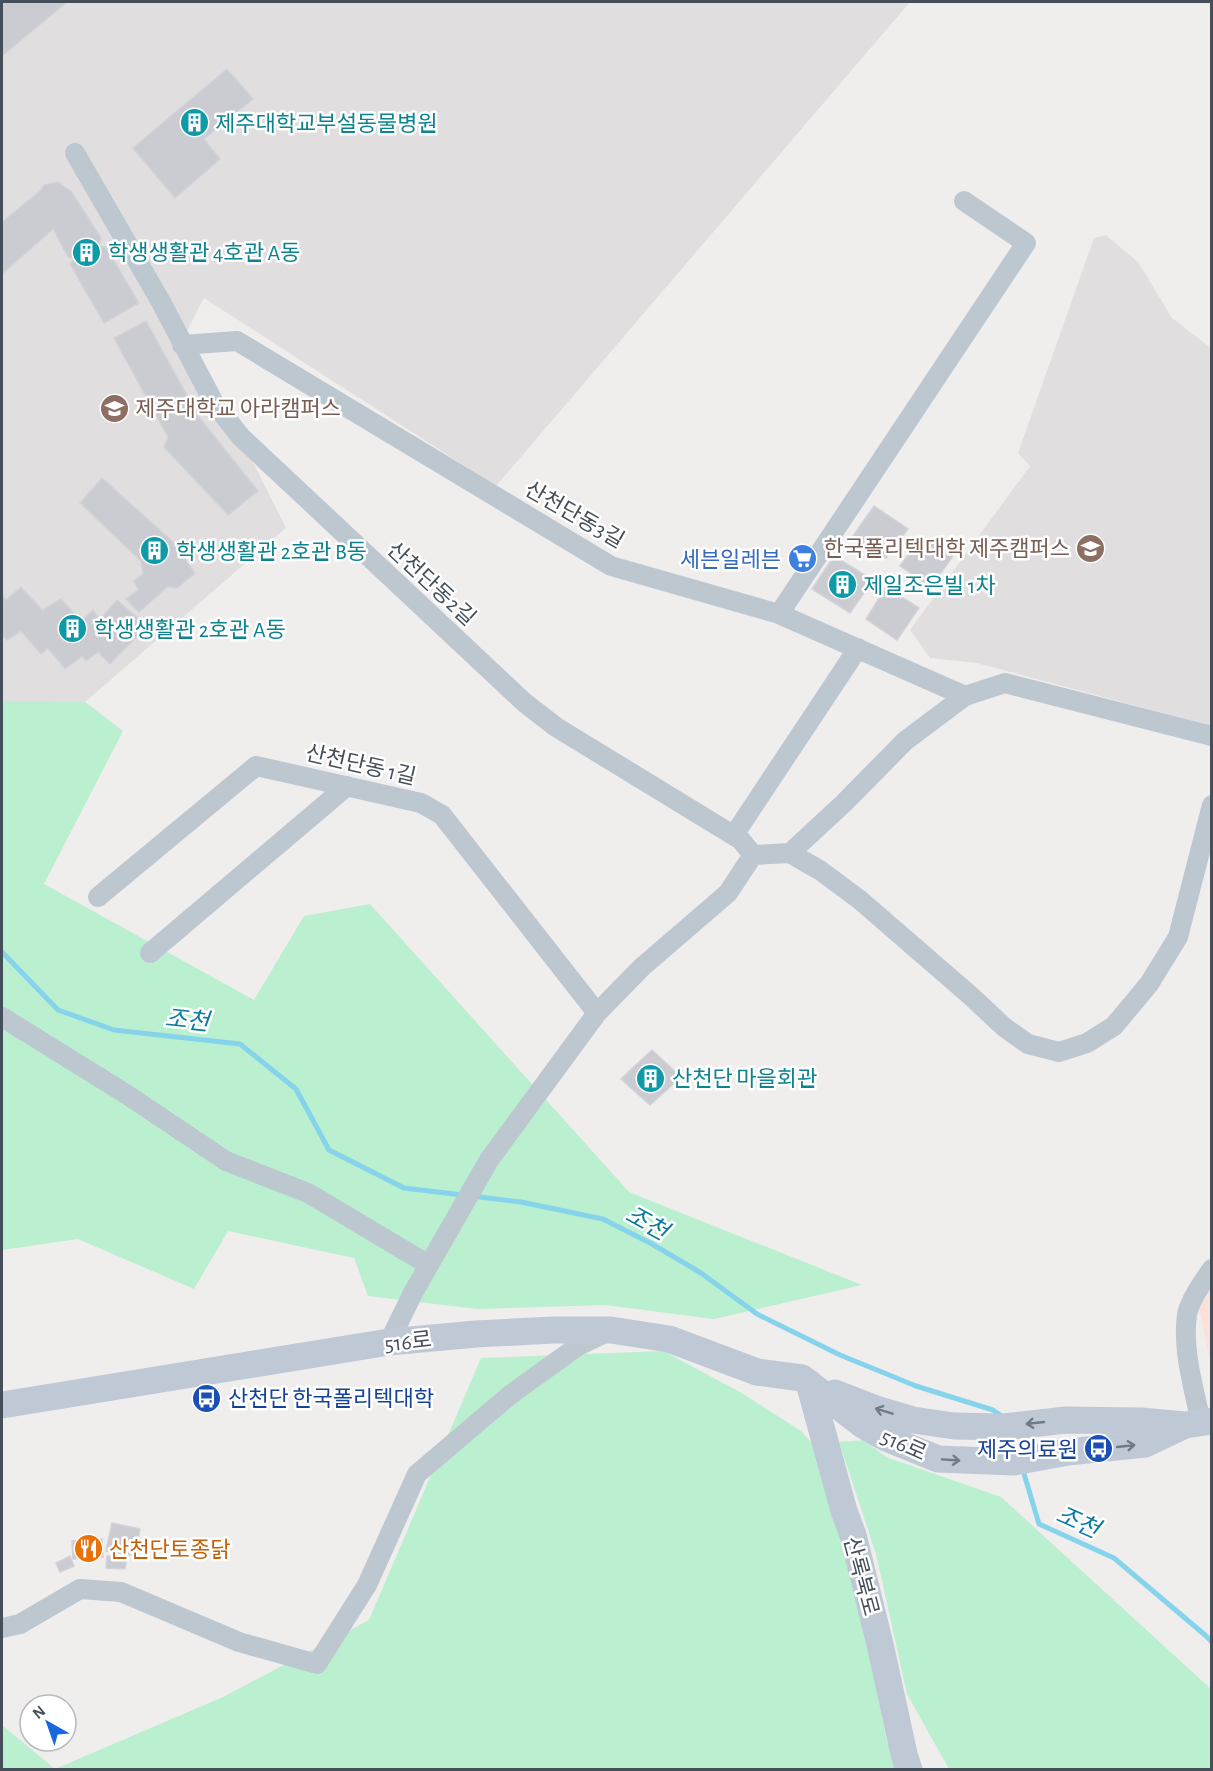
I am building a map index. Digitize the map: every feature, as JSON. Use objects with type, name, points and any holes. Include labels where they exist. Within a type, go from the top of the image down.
[{"type":"main road","name":"516로","points":[[2,1405],[389,1342],[476,1334],[611,1330],[669,1339],[757,1372],[802,1378],[862,1425],[886,1438],[938,1459],[1014,1462],[1068,1452],[1145,1444],[1199,1423]]},
{"type":"main road","name":"516로","points":[[809,1383],[879,1410],[913,1420],[954,1426],[1004,1427],[1066,1420],[1199,1423]]},
{"type":"main road","name":"산록북로","points":[[809,1383],[844,1511],[853,1535],[909,1770]]},
{"type":"street","name":"산천단동2길","points":[[75,153],[161,302],[214,403],[241,438],[525,703],[556,727],[734,835],[753,855]]},
{"type":"street","points":[[779,614],[1026,243],[964,201]]},
{"type":"street","name":"산천단동3길","points":[[183,345],[237,341],[611,566],[779,614],[964,696]]},
{"type":"street","points":[[734,835],[858,648]]},
{"type":"street","points":[[790,854],[905,741],[964,696],[1005,683],[1212,736]]},
{"type":"street","name":"산천단동 1길","points":[[98,897],[256,766],[422,802],[442,815],[597,1013]]},
{"type":"street","points":[[150,952],[347,786]]},
{"type":"street","points":[[389,1342],[429,1265],[489,1160],[597,1013],[642,968],[728,893],[753,855],[790,854],[821,871],[860,900],[1004,1027],[1028,1044],[1059,1052],[1087,1043],[1114,1026],[1149,984],[1178,937],[1212,805]]},
{"type":"street","points":[[2,1017],[126,1094],[226,1161],[308,1193],[429,1265]]},
{"type":"street","points":[[1199,1423],[1187,1350],[1187,1313],[1212,1269]]},
{"type":"street","points":[[2,1628],[20,1624],[80,1589],[121,1592],[239,1642],[317,1664],[367,1585],[417,1474],[510,1395],[578,1346],[611,1330]]},
{"type":"shaded area","name":"제주대학교 아라캠퍼스","points":[[2,2],[910,2],[496,486],[204,298],[187,331],[286,528],[85,702],[2,708]]},
{"type":"shaded area","name":"한국폴리텍대학 제주캠퍼스","points":[[1106,235],[1138,262],[1172,318],[1211,348],[1211,726],[977,663],[930,658],[910,630],[1030,466],[1018,453],[1094,238]]},
{"type":"shaded area","points":[[1211,1289],[1211,1364],[1199,1308]]},
{"type":"green space","points":[[2,701],[85,702],[123,731],[44,884],[254,1000],[304,916],[370,904],[629,1192],[862,1285],[714,1319],[605,1305],[478,1309],[368,1296],[354,1258],[228,1231],[194,1289],[78,1239],[2,1250]]},
{"type":"green space","points":[[663,1351],[740,1392],[801,1431],[811,1442],[828,1487],[857,1594],[887,1742],[897,1769],[55,1769],[223,1697],[369,1620],[481,1358]]},
{"type":"green space","points":[[864,1440],[886,1457],[1001,1497],[1211,1689],[1211,1769],[949,1769],[907,1694],[876,1554],[839,1442]]},
{"type":"green space","points":[[2,1725],[18,1738],[18,1753],[36,1753],[55,1769],[2,1769]]},
{"type":"building","points":[[2,2],[67,2],[2,56]]},
{"type":"building","name":"제주대학교부설동물병원","points":[[227,69],[253,99],[204,139],[220,159],[175,198],[133,148]]},
{"type":"building","name":"학생생활관 4호관 A동","points":[[58,182],[71,191],[101,238],[99,246],[106,247],[139,303],[104,323],[70,264],[75,258],[68,257],[53,229],[2,274],[2,222],[40,191],[44,185]]},
{"type":"building","points":[[146,321],[199,417],[258,491],[228,515],[164,447],[168,437],[114,338]]},
{"type":"building","name":"학생생활관 2호관 B동","points":[[102,478],[173,542],[195,573],[177,588],[167,587],[139,612],[126,599],[138,590],[134,581],[143,574],[141,561],[80,503]]},
{"type":"building","points":[[874,506],[908,529],[886,558],[853,536]]},
{"type":"building","points":[[922,536],[953,556],[931,587],[900,566]]},
{"type":"building","name":"제일조은빌 1차","points":[[834,556],[873,580],[850,613],[812,589]]},
{"type":"building","name":"학생생활관 2호관 A동","points":[[21,587],[42,610],[61,599],[81,621],[93,610],[100,619],[117,600],[147,626],[110,664],[98,652],[86,661],[82,656],[65,669],[48,648],[41,654],[21,631],[7,640],[2,635],[2,595],[6,600]]},
{"type":"building","points":[[886,587],[919,608],[897,640],[866,619]]},
{"type":"building","name":"산천단 마을회관","points":[[652,1050],[681,1077],[650,1105],[621,1079]]},
{"type":"building","points":[[112,1523],[140,1529],[135,1556],[106,1551]]},
{"type":"building","name":"산천단토종닭","points":[[102,1539],[103,1557],[73,1559],[72,1541]]},
{"type":"building","points":[[70,1556],[74,1566],[60,1572],[56,1563]]},
{"type":"building","points":[[107,1556],[127,1557],[125,1569],[106,1568]]},
{"type":"waterway","name":"조천","points":[[2,952],[58,1010],[114,1030],[240,1044],[296,1089],[329,1150],[404,1188],[463,1195]]},
{"type":"waterway","name":"조천","points":[[472,1196],[521,1202],[603,1219],[701,1273],[757,1314],[840,1355],[916,1386],[993,1410],[1003,1417]]},
{"type":"waterway","name":"조천","points":[[1022,1467],[1039,1524],[1114,1558],[1212,1642]]},
{"type":"place","name":"제주대학교부설동물병원","points":[[194,123]]},
{"type":"place","name":"학생생활관 4호관 A동","points":[[87,252]]},
{"type":"place","name":"제주대학교 아라캠퍼스","points":[[114,408]]},
{"type":"place","name":"한국폴리텍대학 제주캠퍼스","points":[[1091,548]]},
{"type":"place","name":"학생생활관 2호관 B동","points":[[155,551]]},
{"type":"place","name":"세븐일레븐","points":[[802,559]]},
{"type":"place","name":"제일조은빌 1차","points":[[842,585]]},
{"type":"place","name":"학생생활관 2호관 A동","points":[[73,629]]},
{"type":"place","name":"산천단 마을회관","points":[[651,1078]]},
{"type":"place","name":"산천단 한국폴리텍대학","points":[[207,1398]]},
{"type":"place","name":"제주의료원","points":[[1099,1449]]},
{"type":"place","name":"산천단토종닭","points":[[88,1549]]}]
